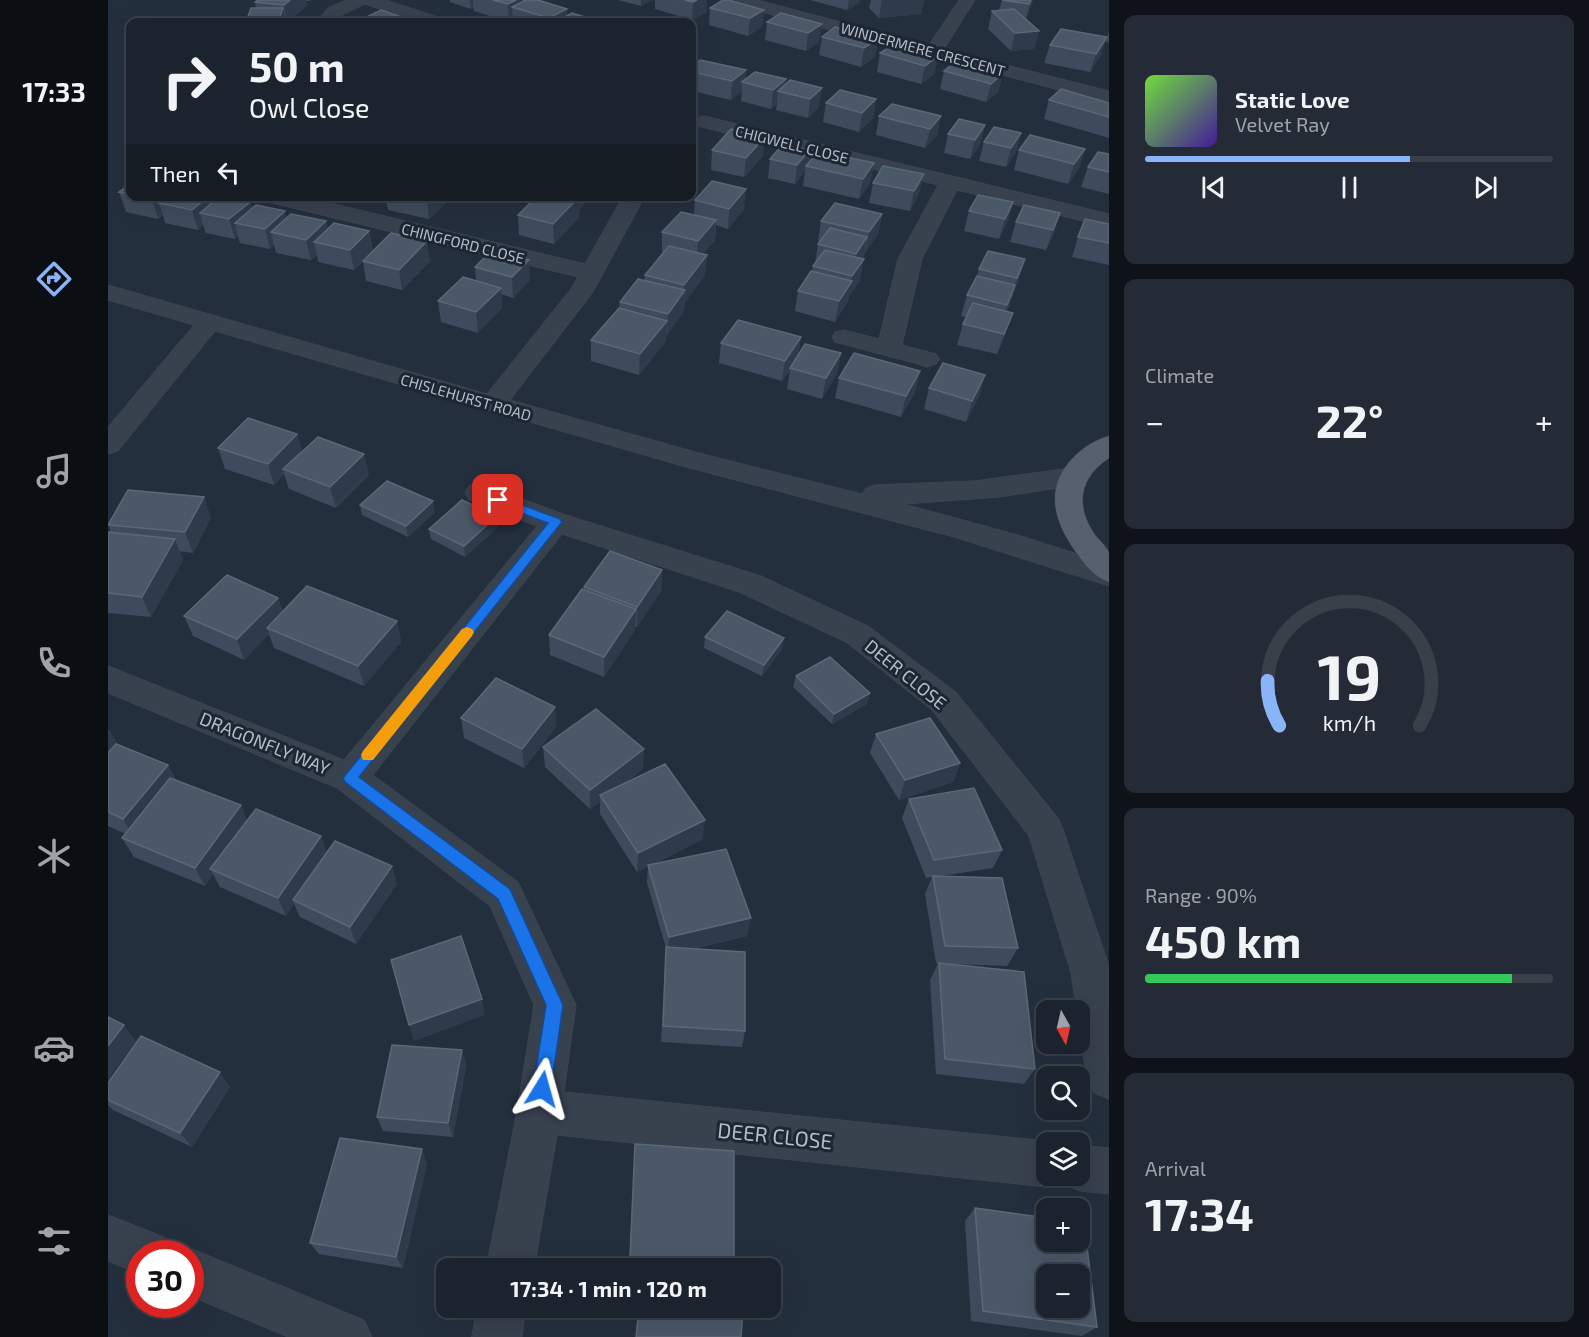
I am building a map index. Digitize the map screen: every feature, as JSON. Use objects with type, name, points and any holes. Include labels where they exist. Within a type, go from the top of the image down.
[{"type":"main road","points":[[1109,445],[1092,454],[1071,477],[1067,496],[1074,528],[1089,552],[1109,573]]},
{"type":"street","points":[[328,18],[334,12],[361,0]]},
{"type":"street","points":[[369,0],[423,18]]},
{"type":"street","name":"WINDERMERE CRESCENT","points":[[737,0],[1109,97]]},
{"type":"street","points":[[933,52],[967,0]]},
{"type":"street","name":"CHIGWELL CLOSE","points":[[696,125],[1103,219]]},
{"type":"street","points":[[889,348],[910,258],[950,182]]},
{"type":"street","name":"CHINGFORD CLOSE","points":[[292,201],[591,273]]},
{"type":"street","points":[[336,212],[348,201]]},
{"type":"street","points":[[493,404],[581,292],[631,201]]},
{"type":"street","name":"CHISLEHURST ROAD","points":[[108,292],[493,404],[826,496],[981,533],[1109,573]]},
{"type":"street","points":[[108,445],[210,322]]},
{"type":"street","points":[[844,337],[927,359]]},
{"type":"street","points":[[826,496],[968,491],[1023,486],[1071,477]]},
{"type":"street","name":"DEER CLOSE","points":[[479,493],[556,522],[750,584],[857,634],[944,701],[1045,829],[1091,973],[1109,1078]]},
{"type":"street","points":[[350,778],[556,522]]},
{"type":"street","name":"DRAGONFLY WAY","points":[[108,679],[350,778],[504,894],[555,1005],[539,1111],[512,1258]]},
{"type":"street","name":"DEER CLOSE","points":[[539,1111],[1036,1163]]},
{"type":"street","points":[[1090,1169],[1109,1171]]},
{"type":"street","points":[[108,1238],[126,1245]]},
{"type":"street","points":[[204,1278],[347,1337]]},
{"type":"street","points":[[497,1337],[500,1318]]},
{"type":"building","points":[[258,0],[290,0],[284,5],[255,2]]},
{"type":"building","points":[[493,0],[516,0],[508,4]]},
{"type":"building","points":[[526,0],[538,0],[567,9],[549,18],[512,7]]},
{"type":"building","points":[[723,0],[764,10],[750,18],[710,8]]},
{"type":"building","points":[[1002,0],[1031,0],[1029,4]]},
{"type":"building","points":[[251,8],[283,8],[279,18],[247,18]]},
{"type":"building","points":[[1014,9],[1039,31],[1015,33],[992,11]]},
{"type":"building","points":[[381,10],[404,18],[364,18]]},
{"type":"building","points":[[572,13],[588,18],[563,18]]},
{"type":"building","points":[[781,13],[822,24],[808,33],[767,22]]},
{"type":"building","points":[[835,27],[878,39],[864,48],[822,37]]},
{"type":"building","points":[[1061,29],[1107,37],[1096,54],[1050,45]]},
{"type":"building","points":[[894,44],[938,56],[925,66],[880,53]]},
{"type":"building","points":[[700,60],[746,70],[732,81],[696,73],[696,64]]},
{"type":"building","points":[[956,61],[1003,73],[991,84],[944,71]]},
{"type":"building","points":[[755,72],[786,79],[773,90],[742,82]]},
{"type":"building","points":[[790,80],[822,88],[810,99],[778,91]]},
{"type":"building","points":[[1061,89],[1109,103],[1109,117],[1049,100]]},
{"type":"building","points":[[840,90],[876,99],[862,113],[826,103]]},
{"type":"building","points":[[892,104],[941,116],[930,129],[879,116]]},
{"type":"building","points":[[959,119],[985,125],[975,140],[948,134]]},
{"type":"building","points":[[994,127],[1021,133],[1011,148],[984,142]]},
{"type":"building","points":[[731,129],[765,137],[746,158],[712,150]]},
{"type":"building","points":[[1030,135],[1085,149],[1074,164],[1019,150]]},
{"type":"building","points":[[783,144],[810,150],[797,165],[770,159]]},
{"type":"building","points":[[818,151],[874,163],[863,179],[806,166]]},
{"type":"building","points":[[1098,152],[1109,154],[1109,172],[1088,167]]},
{"type":"building","points":[[883,166],[924,174],[914,191],[873,183]]},
{"type":"building","points":[[712,181],[746,189],[729,209],[696,199]]},
{"type":"building","points":[[978,195],[1013,202],[1005,219],[969,211]]},
{"type":"building","points":[[161,201],[203,201],[192,210],[159,203]]},
{"type":"building","points":[[214,201],[250,202],[229,219],[200,213]]},
{"type":"building","points":[[532,201],[575,201],[553,224],[518,215]]},
{"type":"building","points":[[835,203],[882,214],[869,232],[821,221]]},
{"type":"building","points":[[256,205],[285,211],[265,229],[235,223]]},
{"type":"building","points":[[1024,205],[1060,213],[1053,230],[1016,222]]},
{"type":"building","points":[[681,212],[716,220],[698,241],[662,232]]},
{"type":"building","points":[[291,214],[326,221],[306,240],[271,232]]},
{"type":"building","points":[[1085,219],[1109,224],[1109,243],[1078,237]]},
{"type":"building","points":[[334,223],[369,231],[350,250],[314,242]]},
{"type":"building","points":[[830,228],[867,237],[856,254],[818,244]]},
{"type":"building","points":[[391,233],[427,241],[399,270],[363,261]]},
{"type":"building","points":[[669,246],[707,255],[684,285],[645,275]]},
{"type":"building","points":[[492,250],[529,260],[512,277],[475,267]]},
{"type":"building","points":[[825,250],[864,259],[852,276],[813,266]]},
{"type":"building","points":[[988,251],[1025,259],[1017,278],[979,269]]},
{"type":"building","points":[[811,271],[852,281],[839,301],[798,291]]},
{"type":"building","points":[[977,276],[1015,285],[1007,305],[967,295]]},
{"type":"building","points":[[463,277],[501,288],[476,312],[438,301]]},
{"type":"building","points":[[638,279],[685,290],[668,314],[620,302]]},
{"type":"building","points":[[973,303],[1013,313],[1004,334],[963,324]]},
{"type":"building","points":[[619,308],[667,321],[640,354],[591,340]]},
{"type":"building","points":[[738,320],[801,337],[785,361],[721,343]]},
{"type":"building","points":[[805,344],[841,353],[826,378],[790,368]]},
{"type":"building","points":[[854,353],[920,371],[906,396],[839,378]]},
{"type":"building","points":[[943,363],[985,375],[972,401],[929,388]]},
{"type":"building","points":[[248,418],[297,434],[268,464],[218,448]]},
{"type":"building","points":[[318,437],[364,454],[330,487],[283,469]]},
{"type":"building","points":[[387,481],[433,501],[406,526],[360,505]]},
{"type":"building","points":[[128,490],[204,497],[185,532],[108,525]]},
{"type":"building","points":[[462,500],[497,516],[464,546],[429,529]]},
{"type":"building","points":[[108,532],[175,539],[142,597],[108,593]]},
{"type":"building","points":[[610,551],[662,570],[637,607],[584,587]]},
{"type":"building","points":[[227,575],[278,598],[237,639],[184,616]]},
{"type":"building","points":[[307,586],[397,621],[358,666],[267,628]]},
{"type":"building","points":[[582,589],[636,609],[604,657],[549,635]]},
{"type":"building","points":[[727,611],[784,638],[764,665],[705,637]]},
{"type":"building","points":[[830,657],[870,693],[834,714],[796,676]]},
{"type":"building","points":[[496,678],[555,707],[522,749],[461,718]]},
{"type":"building","points":[[596,709],[644,749],[590,790],[543,747]]},
{"type":"building","points":[[930,718],[960,763],[905,780],[876,734]]},
{"type":"building","points":[[116,744],[168,765],[123,819],[108,812],[108,753]]},
{"type":"building","points":[[665,764],[705,820],[638,853],[600,795]]},
{"type":"building","points":[[170,778],[241,805],[195,868],[122,838]]},
{"type":"building","points":[[974,788],[1002,850],[934,860],[909,799]]},
{"type":"building","points":[[256,809],[321,836],[278,898],[210,869]]},
{"type":"building","points":[[335,841],[392,866],[350,927],[293,900]]},
{"type":"building","points":[[726,849],[751,918],[669,937],[648,865]]},
{"type":"building","points":[[933,876],[1002,878],[1018,948],[945,946]]},
{"type":"building","points":[[461,936],[482,999],[409,1025],[391,960]]},
{"type":"building","points":[[666,947],[745,952],[745,1031],[663,1026]]},
{"type":"building","points":[[939,963],[1024,972],[1035,1069],[945,1059]]},
{"type":"building","points":[[108,1017],[124,1025],[108,1046]]},
{"type":"building","points":[[141,1036],[220,1072],[180,1133],[108,1100],[108,1083]]},
{"type":"building","points":[[392,1045],[462,1050],[448,1123],[377,1117]]},
{"type":"building","points":[[340,1138],[422,1149],[396,1257],[310,1243]]},
{"type":"building","points":[[635,1144],[734,1151],[734,1258],[630,1258]]},
{"type":"building","points":[[975,1208],[1036,1216],[1036,1252],[1088,1252],[1089,1264],[1036,1264],[1036,1318],[1090,1318],[1090,1271],[1097,1327],[983,1311]]},
{"type":"building","points":[[638,1318],[742,1318],[741,1337],[636,1337]]},
{"type":"slow traffic","points":[[368,755],[467,632]]},
{"type":"route","points":[[498,500],[556,522],[350,778],[504,894],[555,1005],[542,1089]]}]
